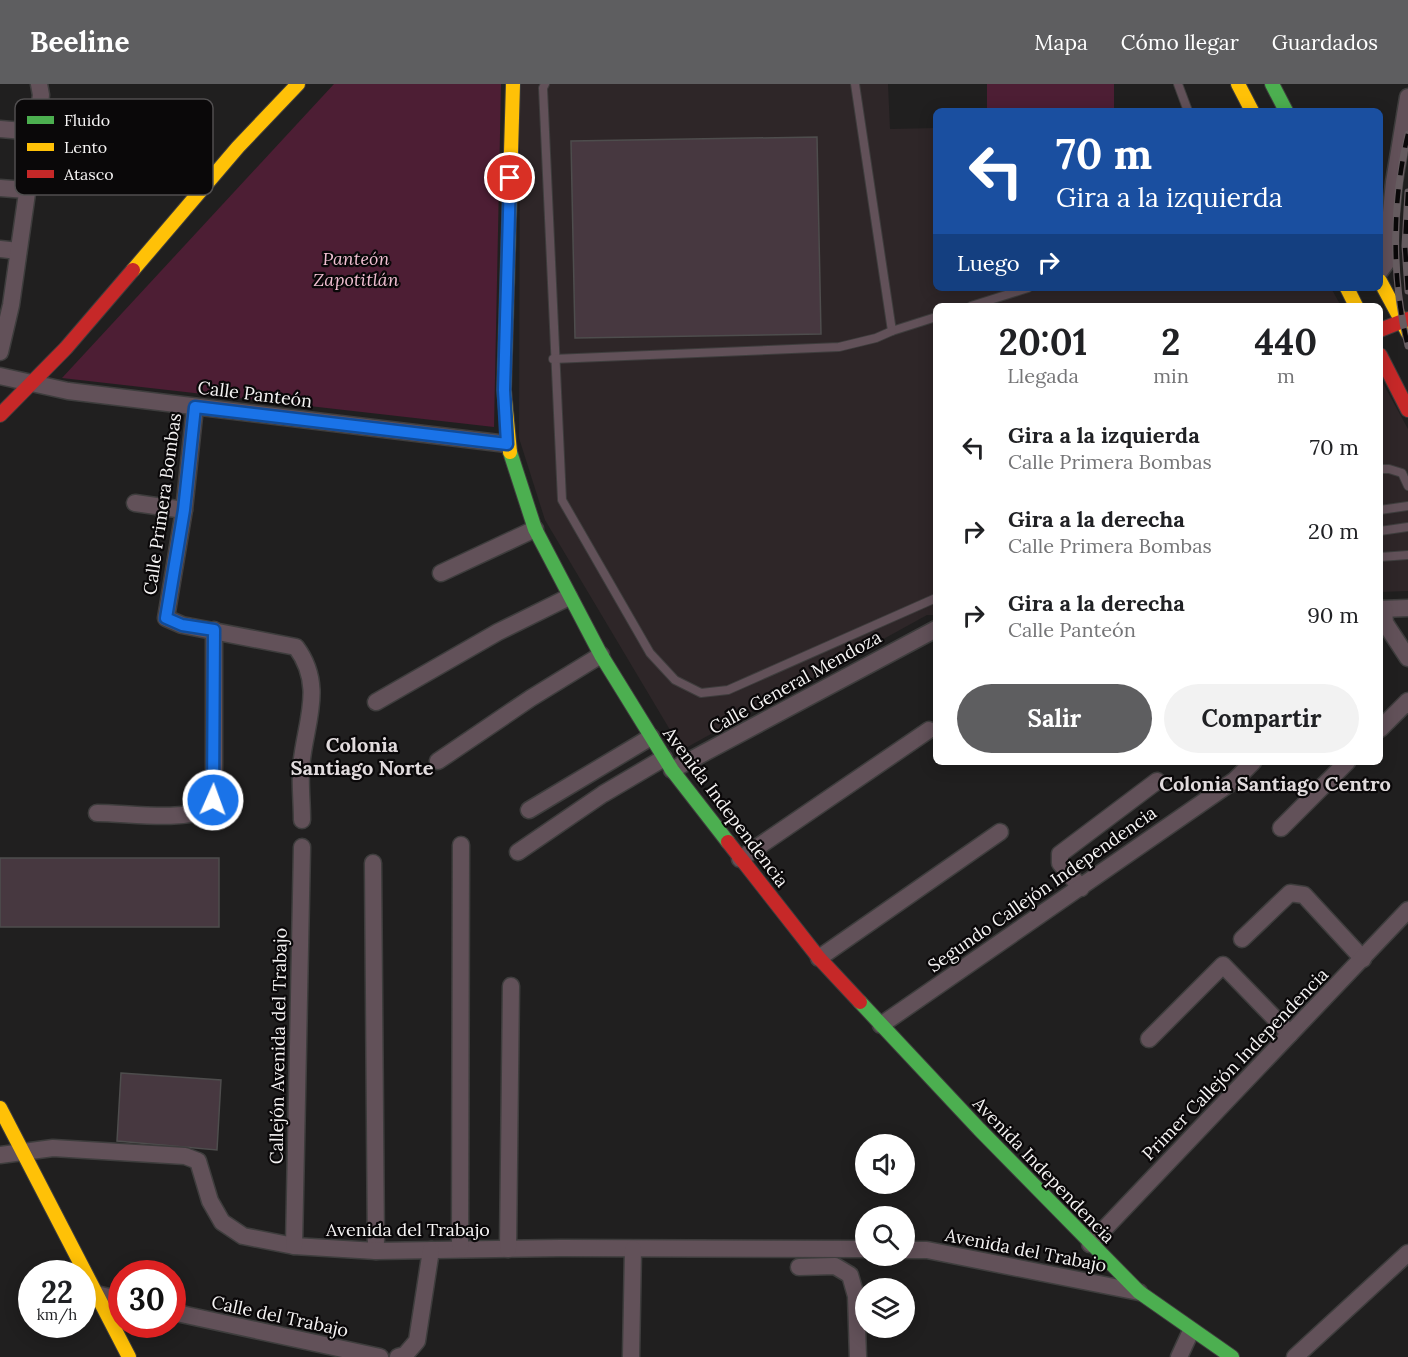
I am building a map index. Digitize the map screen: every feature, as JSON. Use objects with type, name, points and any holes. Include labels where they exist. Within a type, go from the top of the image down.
[{"type":"street","points":[[39,84],[40,99]]},
{"type":"street","points":[[213,176],[298,84]]},
{"type":"street","name":"Avenida Independencia","points":[[513,84],[504,390],[507,444],[535,529],[569,597],[668,764],[819,958],[1090,1244],[1139,1292],[1191,1331],[1232,1357]]},
{"type":"street","points":[[1238,84],[1250,108]]},
{"type":"street","points":[[1272,84],[1284,108]]},
{"type":"street","points":[[1383,267],[1386,263],[1408,97]]},
{"type":"street","points":[[0,129],[15,130]]},
{"type":"street","points":[[0,188],[15,189]]},
{"type":"street","points":[[0,352],[5,304],[18,251],[25,195]]},
{"type":"street","points":[[0,415],[66,348],[197,195]]},
{"type":"street","points":[[0,249],[18,251]]},
{"type":"street","points":[[1383,286],[1404,320],[1408,333]]},
{"type":"street","points":[[1383,329],[1404,320]]},
{"type":"street","points":[[1383,361],[1408,410]]},
{"type":"street","name":"Calle Panteón","points":[[0,376],[29,384],[195,407],[507,444]]},
{"type":"street","name":"Calle Primera Bombas","points":[[195,407],[184,510],[166,618],[182,625],[296,647],[305,658],[312,694],[311,722],[301,766],[302,820]]},
{"type":"street","points":[[135,503],[184,510]]},
{"type":"street","points":[[441,573],[535,529]]},
{"type":"street","points":[[375,702],[498,632],[569,597]]},
{"type":"street","points":[[1383,617],[1408,608]]},
{"type":"street","points":[[1383,619],[1408,658]]},
{"type":"street","points":[[97,813],[185,815],[200,813],[210,808],[214,792],[214,630]]},
{"type":"street","name":"Calle General Mendoza","points":[[518,852],[603,794],[668,764],[933,631]]},
{"type":"street","points":[[438,761],[531,698],[602,655]]},
{"type":"street","points":[[1383,726],[1408,701]]},
{"type":"street","points":[[740,859],[928,730]]},
{"type":"street","points":[[529,810],[651,737]]},
{"type":"street","name":"Segundo Callejón Independencia","points":[[881,1025],[1235,780],[1250,765]]},
{"type":"street","points":[[1281,828],[1344,765]]},
{"type":"street","points":[[1081,888],[1060,863],[1060,854],[1157,781]]},
{"type":"street","points":[[819,958],[1000,832]]},
{"type":"street","points":[[460,1250],[461,845]]},
{"type":"street","name":"Callejón Avenida del Trabajo","points":[[294,1246],[302,847]]},
{"type":"street","points":[[373,863],[376,1251]]},
{"type":"street","points":[[1242,939],[1290,893],[1296,893],[1304,895],[1363,959]]},
{"type":"street","name":"Primer Callejón Independencia","points":[[1090,1244],[1408,910]]},
{"type":"street","points":[[1149,1039],[1223,965],[1290,1034]]},
{"type":"street","points":[[508,1249],[511,986]]},
{"type":"street","points":[[0,1108],[79,1260]]},
{"type":"street","name":"Avenida del Trabajo","points":[[0,1155],[53,1148],[185,1156],[198,1161],[210,1202],[222,1222],[243,1236],[294,1246],[376,1251],[855,1249]]},
{"type":"street","points":[[398,1357],[405,1355],[417,1341],[431,1250]]},
{"type":"street","points":[[631,1357],[633,1250]]},
{"type":"street","name":"Avenida del Trabajo","points":[[915,1250],[927,1250],[1139,1292]]},
{"type":"street","points":[[1295,1357],[1408,1253]]},
{"type":"street","points":[[799,1267],[835,1266],[850,1275],[856,1296],[858,1357]]},
{"type":"street","points":[[96,1294],[108,1297]]},
{"type":"street","points":[[96,1294],[126,1354]]},
{"type":"street","name":"Calle del Trabajo","points":[[186,1315],[380,1357]]},
{"type":"street","points":[[1179,1357],[1191,1331]]},
{"type":"lane","points":[[545,84],[553,359],[562,500],[650,653],[675,680],[701,693],[728,690],[933,599]]},
{"type":"lane","points":[[851,84],[855,84],[892,331]]},
{"type":"lane","points":[[1178,84],[1187,108]]},
{"type":"lane","points":[[980,303],[1018,291]]},
{"type":"lane","points":[[553,359],[838,347],[876,338],[933,318]]},
{"type":"lane","points":[[1383,469],[1402,473],[1408,486]]},
{"type":"lane","points":[[1383,510],[1408,506]]},
{"type":"lane","points":[[1383,531],[1408,527]]},
{"type":"lane","points":[[1383,557],[1408,555]]},
{"type":"shaded area","points":[[520,84],[888,84],[890,129],[933,128],[933,291],[1333,291],[1339,303],[933,303],[933,615],[927,615],[682,750],[545,520],[519,438]]},
{"type":"shaded area","points":[[1383,383],[1408,429],[1408,591],[1383,592]]},
{"type":"green space","name":"Panteón Zapotitlán","points":[[334,84],[501,84],[494,427],[62,378]]},
{"type":"green space","points":[[987,84],[1114,84],[1114,108],[987,108]]},
{"type":"building","points":[[817,137],[821,334],[575,338],[571,141]]},
{"type":"building","points":[[0,858],[219,858],[219,927],[0,927]]},
{"type":"building","points":[[121,1073],[221,1080],[217,1150],[117,1141]]},
{"type":"railway","points":[[1408,134],[1396,213],[1396,267],[1402,320],[1408,346]]},
{"type":"railway","points":[[1408,192],[1405,246],[1408,291]]},
{"type":"traffic: fast","points":[[1272,84],[1284,108]]},
{"type":"traffic: fast","points":[[510,452],[535,529],[601,655],[672,770],[728,842]]},
{"type":"traffic: fast","points":[[860,1002],[979,1129],[1139,1292],[1232,1357]]},
{"type":"traffic: slow","points":[[213,176],[298,84]]},
{"type":"traffic: slow","points":[[510,452],[504,390],[513,84]]},
{"type":"traffic: slow","points":[[1238,84],[1250,108]]},
{"type":"traffic: slow","points":[[133,270],[197,195]]},
{"type":"traffic: slow","points":[[1383,287],[1408,333]]},
{"type":"traffic: slow","points":[[1348,291],[1354,303]]},
{"type":"traffic: slow","points":[[0,1108],[129,1357]]},
{"type":"traffic: jam","points":[[0,415],[66,348],[133,270]]},
{"type":"traffic: jam","points":[[1383,329],[1408,319]]},
{"type":"traffic: jam","points":[[1383,361],[1408,410]]},
{"type":"traffic: jam","points":[[728,842],[819,958],[860,1002]]},
{"type":"district","name":"Colonia Santiago Norte","points":[[362,756]]},
{"type":"district","name":"Colonia Santiago Centro","points":[[1275,783]]},
{"type":"route","points":[[213,800],[214,630],[182,625],[170,622],[166,618],[184,510],[195,407],[507,444],[504,390],[510,178]]}]
